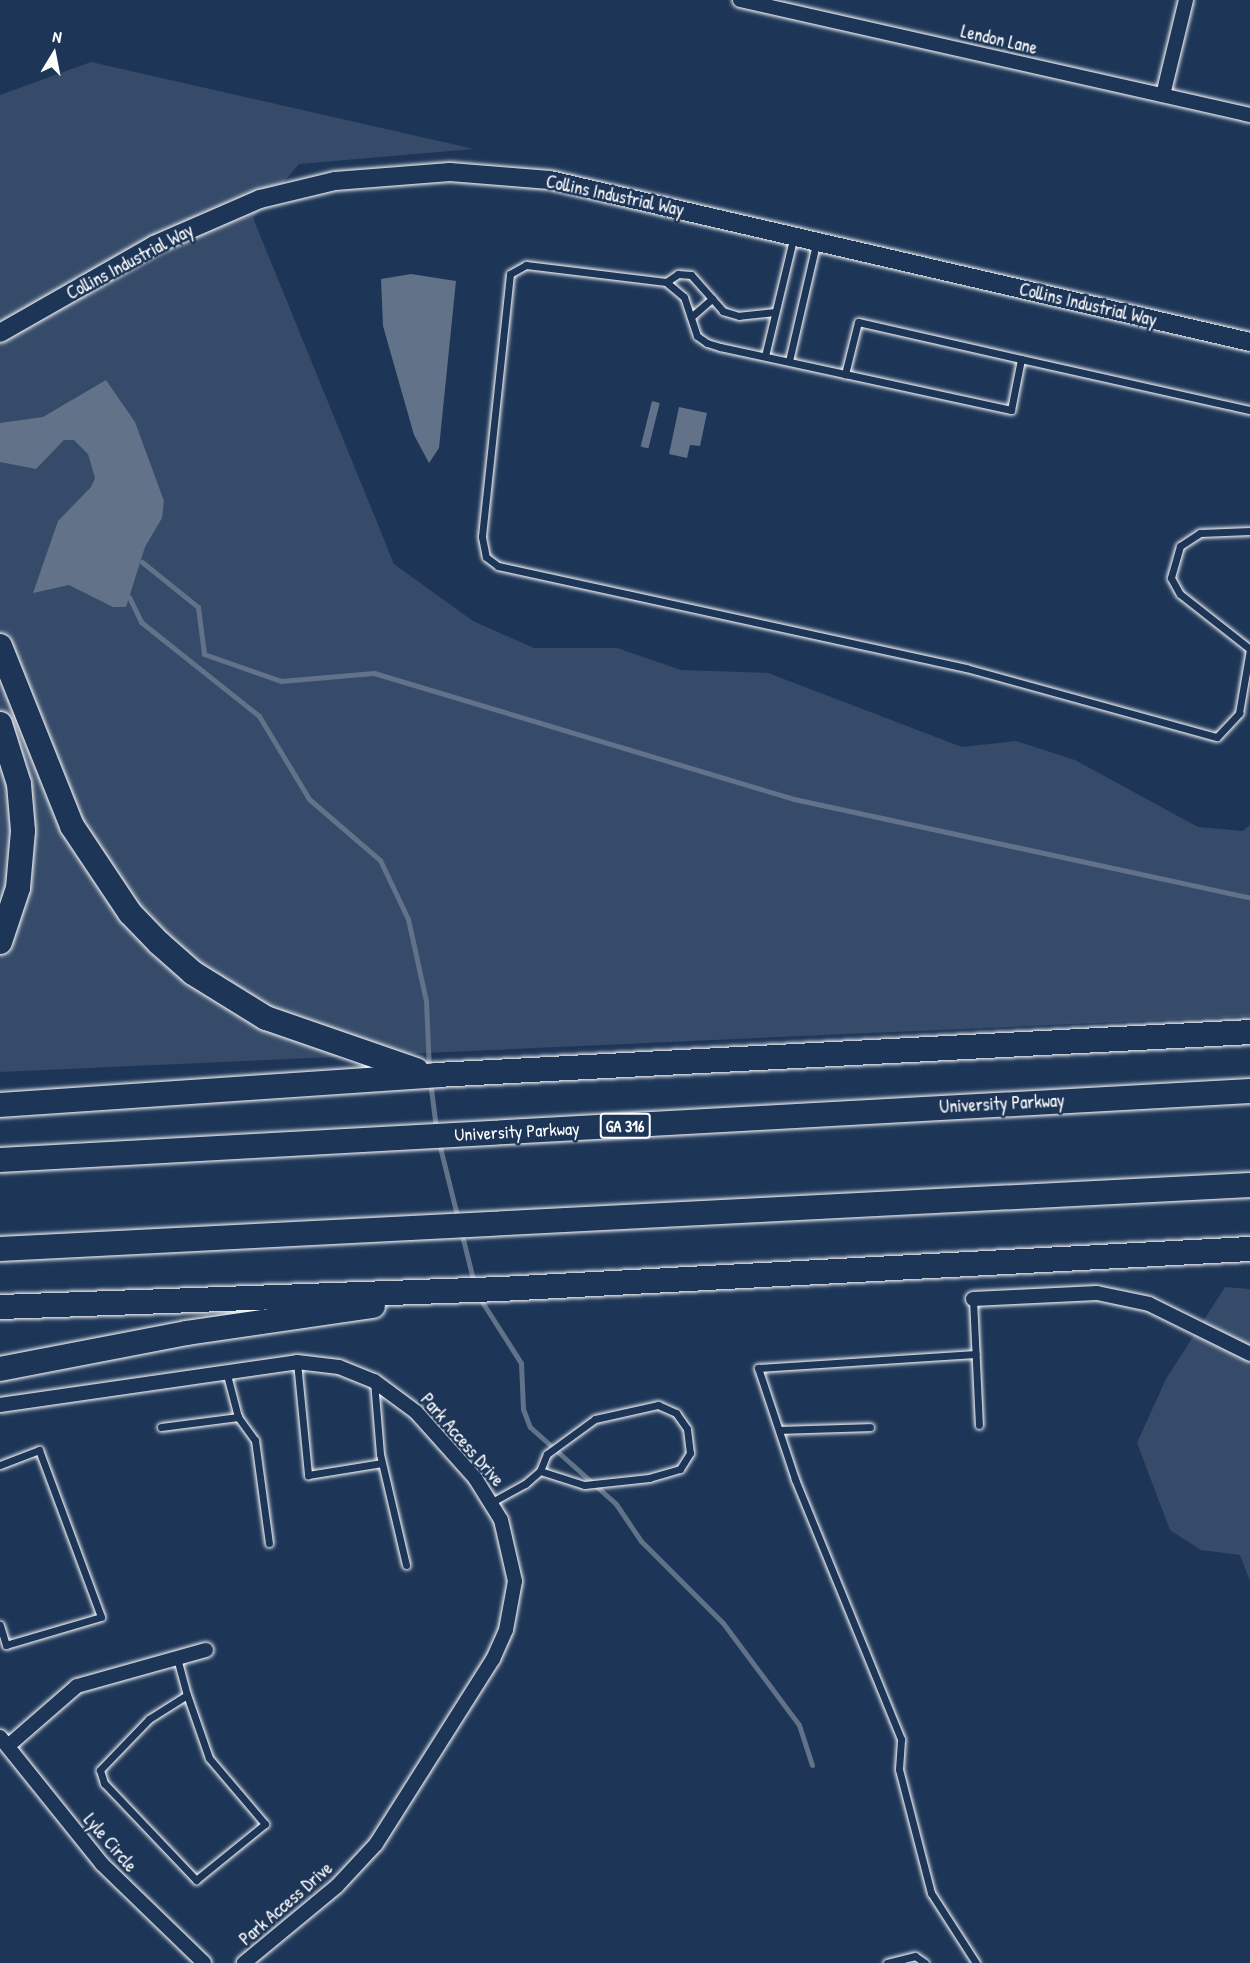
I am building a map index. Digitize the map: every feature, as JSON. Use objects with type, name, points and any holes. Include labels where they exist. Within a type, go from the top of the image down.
[{"type":"highway","points":[[0,646],[72,826],[124,904],[159,943],[193,973],[266,1018],[436,1075]]},
{"type":"highway","points":[[0,724],[19,784],[23,831],[18,888],[0,942]]},
{"type":"highway","points":[[0,1105],[436,1075],[1250,1032]]},
{"type":"highway","name":"University Parkway","points":[[0,1160],[1250,1091]]},
{"type":"highway","points":[[0,1249],[1250,1185]]},
{"type":"highway","points":[[0,1307],[501,1289],[1250,1248]]},
{"type":"highway","points":[[0,1369],[222,1327],[501,1289]]},
{"type":"street","name":"Lendon Lane","points":[[740,0],[1250,116]]},
{"type":"street","points":[[1163,95],[1186,0]]},
{"type":"street","name":"Collins Industrial Way","points":[[0,333],[154,245],[260,200],[335,181],[450,172],[550,180],[1250,342]]},
{"type":"street","points":[[973,1299],[1097,1293],[1149,1304],[1250,1354]]},
{"type":"street","name":"Park Access Drive","points":[[0,1405],[297,1362],[339,1367],[374,1381],[416,1412],[492,1502],[508,1538],[515,1581],[506,1630],[493,1659],[376,1844],[337,1886],[244,1963]]},
{"type":"street","points":[[4,1742],[77,1686],[206,1650]]},
{"type":"street","name":"Lyle Circle","points":[[4,1742],[102,1864],[204,1963]]},
{"type":"lane","points":[[765,356],[793,236]]},
{"type":"lane","points":[[789,361],[816,242]]},
{"type":"lane","points":[[1021,359],[1011,410],[707,343],[697,336],[684,297],[666,282],[526,265],[510,274],[482,537],[486,557],[498,566],[966,668],[1217,737],[1239,713],[1250,649],[1180,594],[1171,578],[1180,546],[1200,533],[1250,531]]},
{"type":"lane","points":[[666,282],[678,274],[690,275],[712,299],[739,316],[775,312]]},
{"type":"lane","points":[[691,316],[712,299]]},
{"type":"lane","points":[[845,374],[858,322],[1250,410]]},
{"type":"lane","points":[[973,1299],[979,1425]]},
{"type":"lane","points":[[976,1354],[758,1368],[781,1430],[795,1479],[901,1739],[899,1768],[931,1893],[976,1963]]},
{"type":"lane","points":[[297,1362],[308,1475],[382,1464]]},
{"type":"lane","points":[[226,1371],[238,1417],[255,1440],[269,1543]]},
{"type":"lane","points":[[374,1381],[382,1464],[406,1565]]},
{"type":"lane","points":[[492,1502],[540,1471],[561,1442],[595,1419],[636,1406],[657,1405],[676,1413],[687,1429],[690,1453],[680,1469],[649,1478],[584,1485],[540,1471]]},
{"type":"lane","points":[[161,1427],[238,1417]]},
{"type":"lane","points":[[781,1430],[870,1427]]},
{"type":"lane","points":[[0,1465],[39,1450],[101,1617],[6,1645],[0,1625]]},
{"type":"lane","points":[[177,1658],[209,1758],[265,1824],[195,1880],[104,1783],[100,1770],[149,1719],[187,1695]]},
{"type":"lane","points":[[887,1963],[915,1956],[925,1963]]},
{"type":"shaded area","points":[[91,62],[474,149],[299,164],[253,218],[394,564],[473,621],[534,648],[617,648],[681,670],[768,673],[962,747],[1016,741],[1075,760],[1198,827],[1243,831],[1250,825],[1250,1016],[0,1072],[0,95]]},
{"type":"shaded area","points":[[411,274],[456,281],[439,448],[429,463],[414,435],[383,326],[381,279]]},
{"type":"shaded area","points":[[106,380],[135,422],[164,501],[162,518],[145,547],[126,607],[113,607],[69,585],[33,593],[58,521],[91,487],[95,478],[88,454],[74,440],[64,440],[36,469],[0,462],[0,423],[43,417]]},
{"type":"shaded area","points":[[652,401],[660,403],[648,449],[641,447]]},
{"type":"shaded area","points":[[679,407],[707,413],[700,446],[690,445],[687,458],[669,454]]},
{"type":"shaded area","points":[[1225,1287],[1250,1289],[1250,1581],[1240,1555],[1201,1550],[1170,1530],[1137,1443],[1166,1379]]},
{"type":"waterway","points":[[142,562],[198,607],[204,654],[281,681],[374,673],[794,799],[1250,898]]},
{"type":"waterway","points":[[129,597],[141,622],[259,716],[309,799],[380,860],[408,919],[426,1001],[429,1069]]},
{"type":"waterway","points":[[430,1081],[436,1128]]},
{"type":"waterway","points":[[439,1143],[458,1219]]},
{"type":"waterway","points":[[461,1231],[474,1283]]},
{"type":"waterway","points":[[479,1297],[521,1363],[523,1409],[530,1427],[616,1504],[641,1541],[723,1623],[799,1725],[812,1765]]}]
